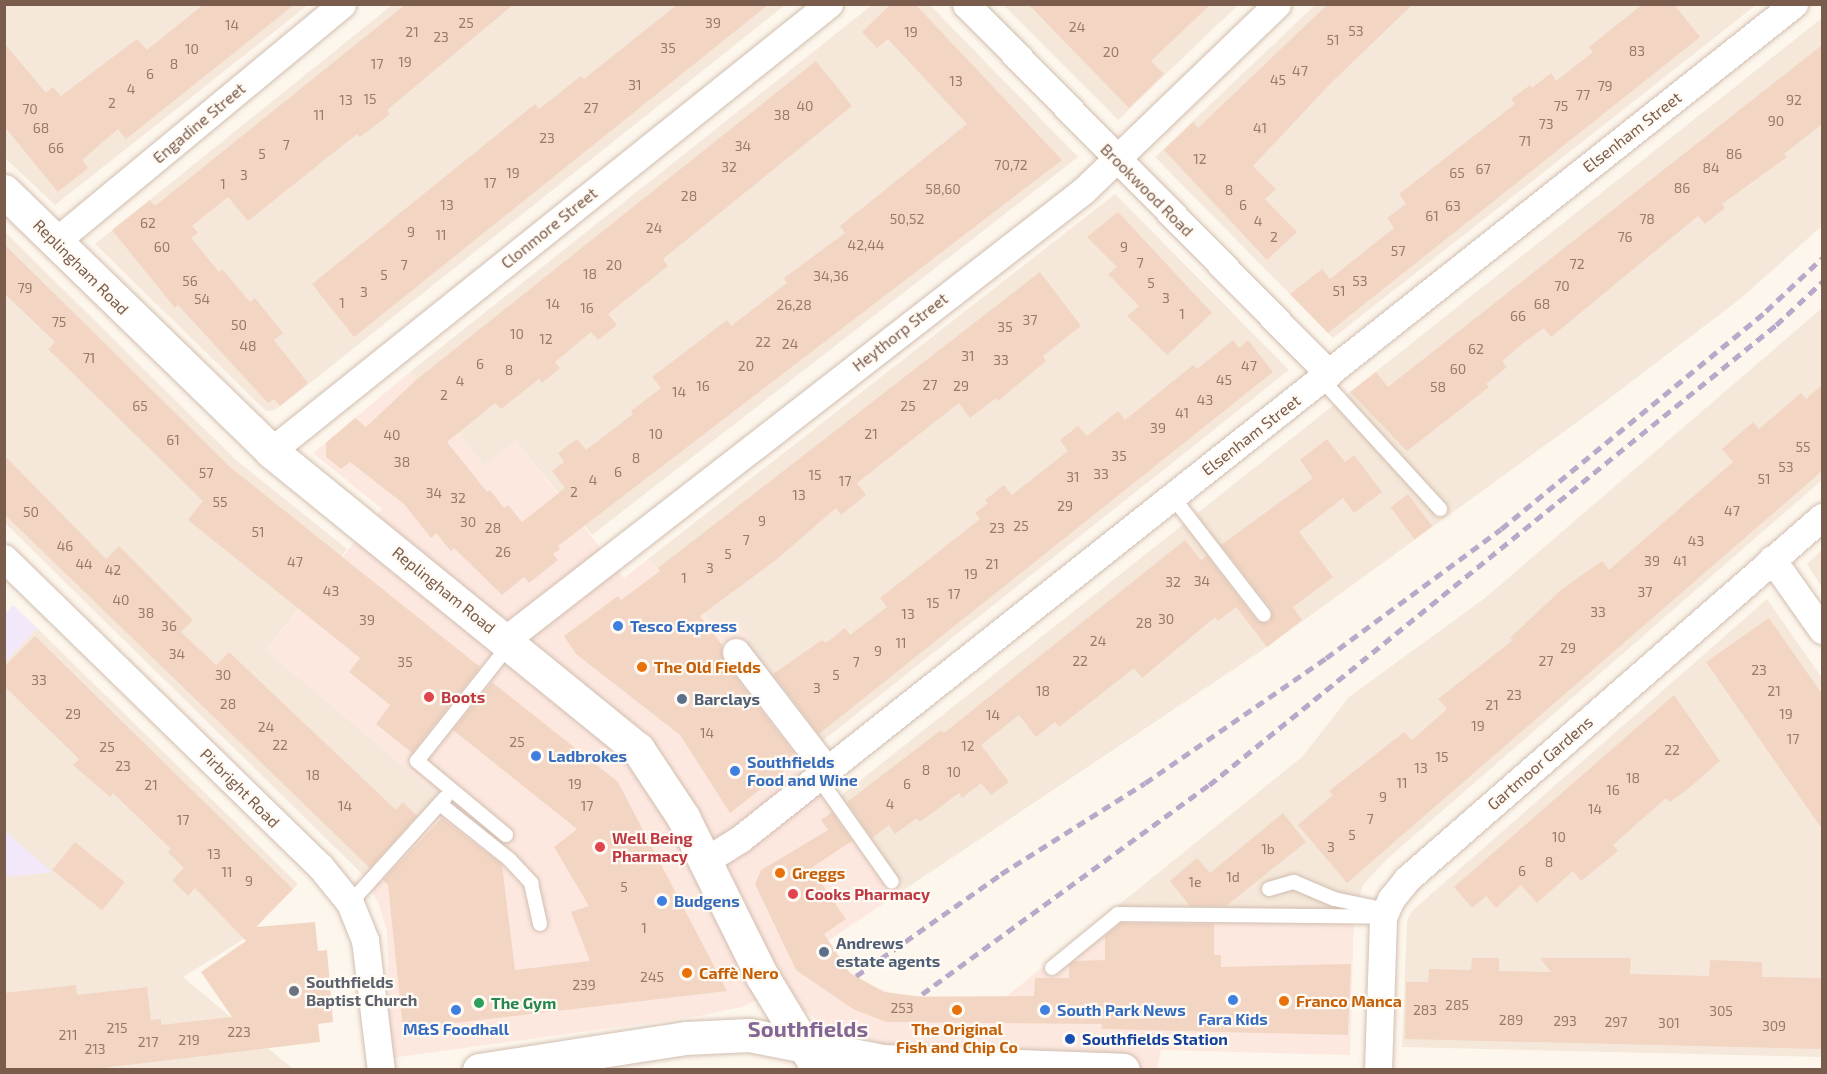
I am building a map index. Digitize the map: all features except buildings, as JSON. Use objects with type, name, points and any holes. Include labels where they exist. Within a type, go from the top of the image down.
[{"type":"street","name":"Engadine Street","points":[[56,241],[342,4]]},
{"type":"street","name":"Clonmore Street","points":[[271,451],[829,4]]},
{"type":"street","name":"Brookwood Road","points":[[966,4],[1326,377]]},
{"type":"street","name":"Heythorp Street","points":[[508,642],[1083,191],[1277,4]]},
{"type":"street","name":"Elsenham Street","points":[[705,861],[740,839],[1794,4]]},
{"type":"street","name":"Replingham Road","points":[[4,191],[271,451],[638,750],[660,777],[762,976],[812,1059]]},
{"type":"street","name":"Gartmoor Gardens","points":[[1384,913],[1407,879],[1822,517]]},
{"type":"street","name":"Pirbright Road","points":[[4,558],[312,859],[350,903],[365,940],[381,1070]]},
{"type":"street","points":[[1772,559],[1822,630]]},
{"type":"street","points":[[736,652],[823,773]]},
{"type":"street","points":[[1378,1070],[1384,913]]},
{"type":"street","points":[[479,1070],[718,1035],[758,1036],[812,1059],[1123,1070]]},
{"type":"lane","points":[[1326,377],[1440,509]]},
{"type":"lane","points":[[1172,496],[1264,615]]},
{"type":"lane","points":[[506,835],[451,792],[417,761],[508,642]]},
{"type":"lane","points":[[823,773],[892,882]]},
{"type":"lane","points":[[350,903],[451,792]]},
{"type":"lane","points":[[440,804],[509,859],[531,883],[540,924]]},
{"type":"lane","points":[[1269,889],[1294,882],[1334,899],[1384,913]]},
{"type":"lane","points":[[1052,968],[1118,914],[1384,913]]},
{"type":"shaded area","points":[[4,5],[308,5],[55,205],[5,158]]},
{"type":"shaded area","points":[[392,5],[785,5],[300,391],[275,410],[266,411],[95,244]]},
{"type":"shaded area","points":[[872,5],[930,5],[1078,157],[592,535],[516,441],[484,466],[410,372]]},
{"type":"shaded area","points":[[1003,5],[1238,5],[1118,120]]},
{"type":"shaded area","points":[[1315,5],[1756,5],[1333,338],[1155,157]]},
{"type":"shaded area","points":[[1822,18],[1822,226],[1740,299],[1602,404],[1267,647],[905,889],[838,798]]},
{"type":"shaded area","points":[[1115,194],[1289,370],[816,746],[739,648],[737,622],[723,633],[648,559]]},
{"type":"shaded area","points":[[4,231],[236,460],[347,549],[266,650],[439,796],[361,873],[5,523]]},
{"type":"shaded area","points":[[1822,308],[1822,480],[1387,859],[1363,885],[1354,914],[1116,907],[1302,757],[1349,697],[1485,598]]},
{"type":"shaded area","points":[[410,372],[484,466],[516,441],[624,578],[648,559],[723,633],[736,622],[750,639],[739,648],[806,754],[905,889],[828,941],[843,963],[840,966],[862,982],[899,996],[1007,996],[1116,907],[1354,914],[1350,1055],[1161,1050],[1157,1069],[878,1069],[877,1042],[830,1029],[803,1010],[783,987],[742,1007],[699,1016],[391,1058],[387,931],[378,902],[361,873],[439,796],[266,650],[382,509],[313,453]]},
{"type":"shaded area","points":[[1822,550],[1822,587],[1807,564]]},
{"type":"shaded area","points":[[1767,599],[1822,678],[1822,1057],[1402,1047],[1407,921],[1412,911]]},
{"type":"shaded area","points":[[13,605],[37,628],[5,662],[5,614]]},
{"type":"shaded area","points":[[37,628],[298,884],[244,939],[183,977],[293,1069],[5,1069],[4,877],[51,872],[5,831],[5,662]]},
{"type":"shaded area","points":[[5,831],[52,872],[5,877]]},
{"type":"railway","points":[[856,976],[1001,874],[1145,783],[1326,658],[1501,529],[1766,311],[1822,258]]},
{"type":"railway","points":[[922,994],[1209,785],[1776,325],[1822,282]]},
{"type":"place","name":"Tesco Express","points":[[618,626]]},
{"type":"place","name":"The Old Fields","points":[[642,667]]},
{"type":"place","name":"Boots","points":[[429,697]]},
{"type":"place","name":"Barclays","points":[[682,699]]},
{"type":"place","name":"Ladbrokes","points":[[536,756]]},
{"type":"place","name":"Southfields Food and Wine","points":[[735,771]]},
{"type":"place","name":"Well Being Pharmacy","points":[[600,847]]},
{"type":"place","name":"Greggs","points":[[780,873]]},
{"type":"place","name":"Cooks Pharmacy","points":[[793,894]]},
{"type":"place","name":"Budgens","points":[[662,901]]},
{"type":"place","name":"Andrews estate agents","points":[[824,952]]},
{"type":"place","name":"Caffè Nero","points":[[687,973]]},
{"type":"place","name":"Southfields Baptist Church","points":[[294,991]]},
{"type":"place","name":"Fara Kids","points":[[1233,1000]]},
{"type":"place","name":"Franco Manca","points":[[1284,1001]]},
{"type":"place","name":"The Gym","points":[[479,1003]]},
{"type":"place","name":"M&S Foodhall","points":[[456,1010]]},
{"type":"place","name":"The Original Fish and Chip Co","points":[[957,1010]]},
{"type":"place","name":"South Park News","points":[[1045,1010]]},
{"type":"place","name":"Southfields Station","points":[[1070,1039]]},
{"type":"district","name":"Southfields","points":[[808,1029]]}]
